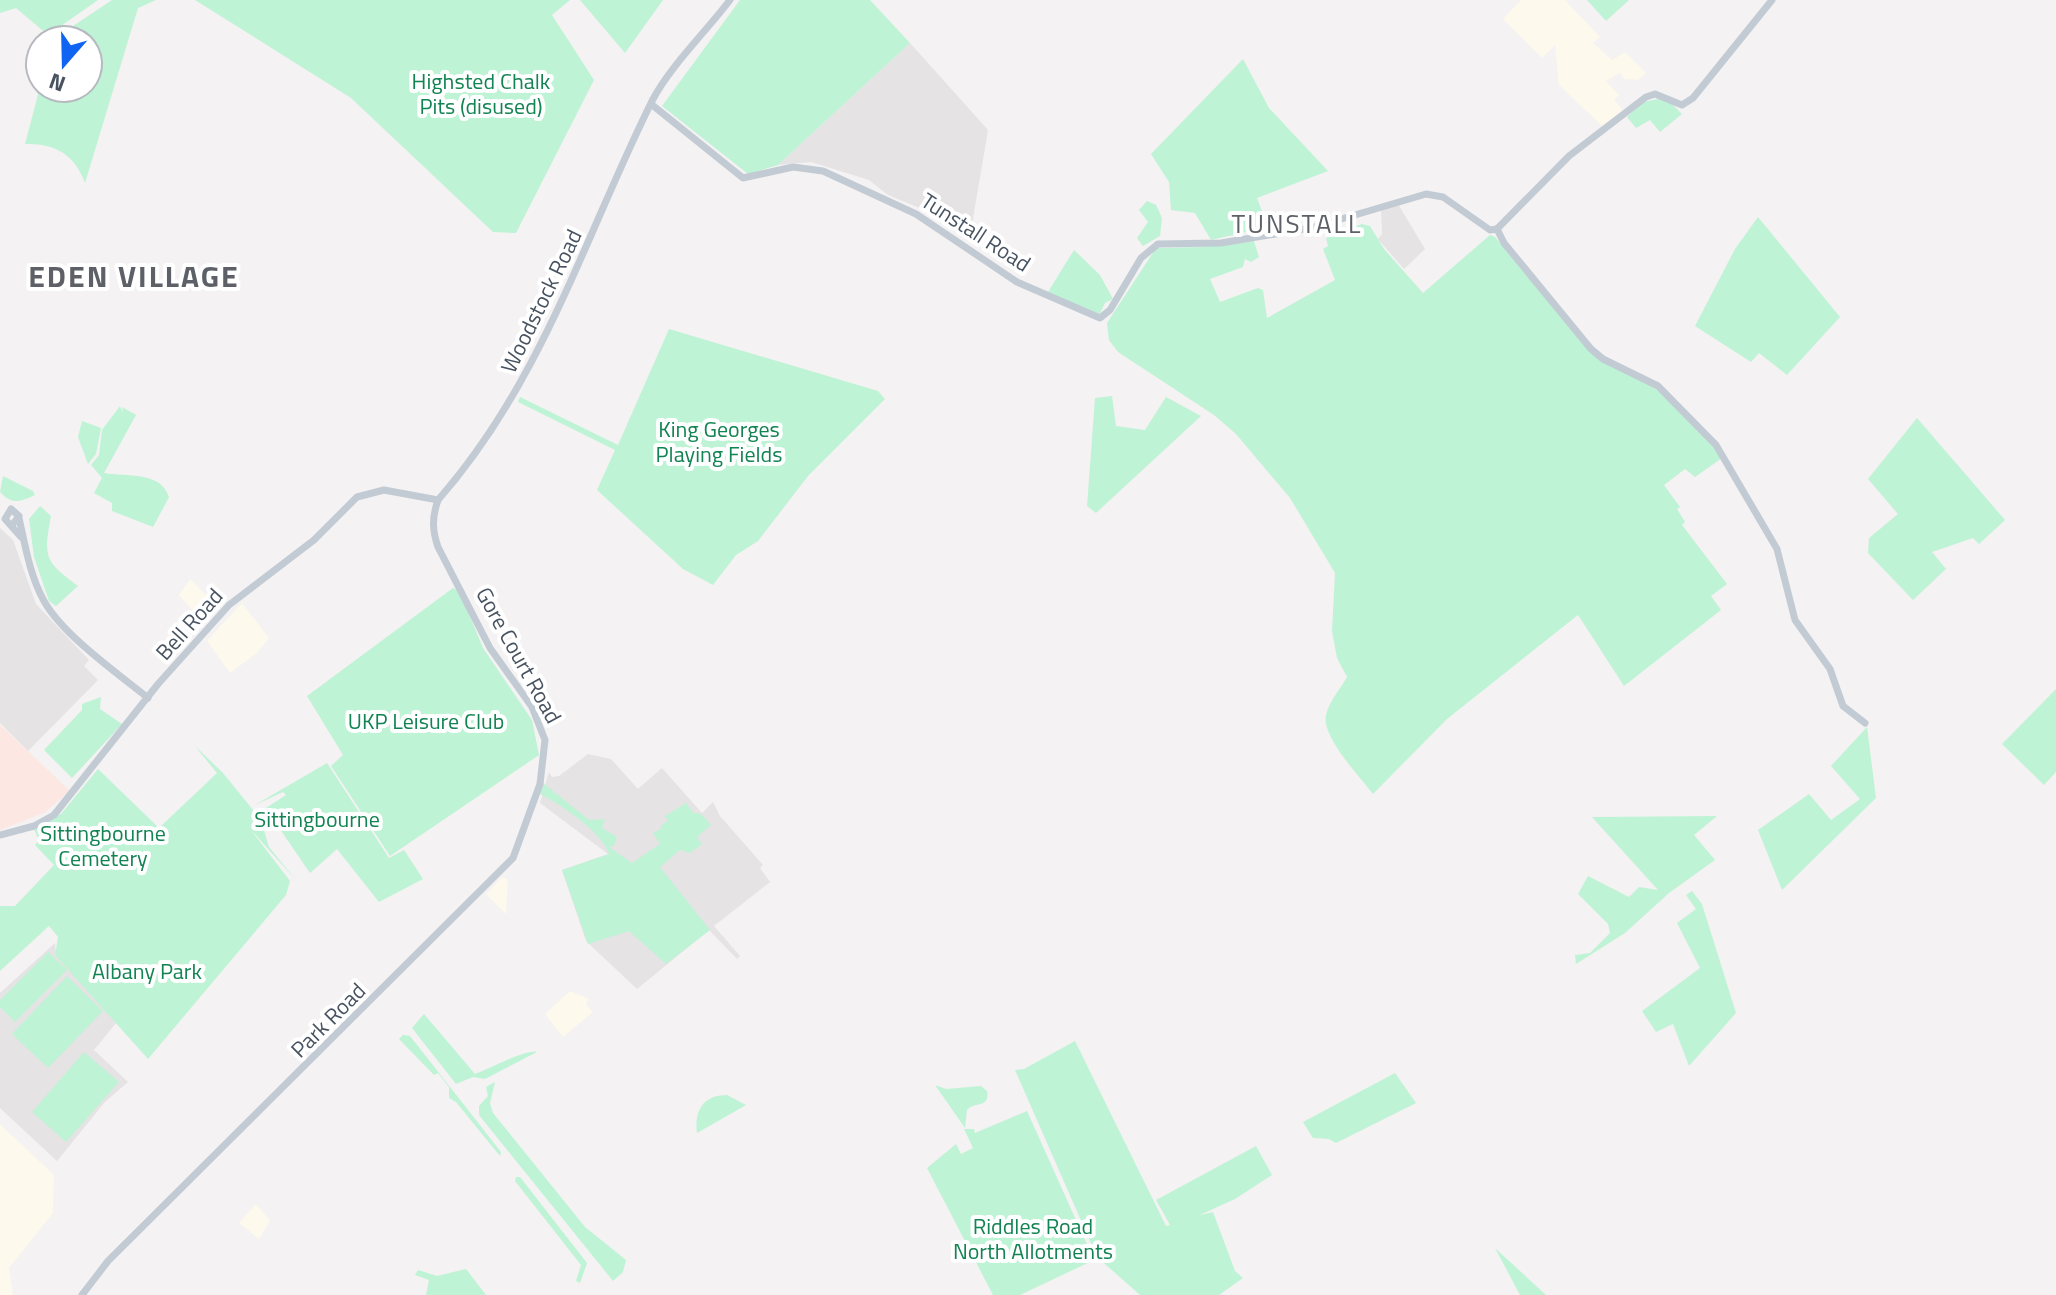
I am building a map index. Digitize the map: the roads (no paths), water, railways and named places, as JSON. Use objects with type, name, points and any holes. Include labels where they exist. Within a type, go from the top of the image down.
[{"type":"street","name":"Woodstock Road","points":[[438,500],[480,450],[527,374],[576,277],[651,104],[730,0]]},
{"type":"street","points":[[1772,0],[1693,98],[1682,105],[1655,94],[1646,97],[1569,156],[1497,229],[1504,243],[1591,349],[1610,363],[1658,386],[1716,445],[1777,549],[1795,620],[1830,669],[1843,706],[1865,723]]},
{"type":"street","name":"Tunstall Road","points":[[651,104],[743,178],[793,167],[823,171],[916,214],[1017,282],[1100,318],[1107,314],[1141,258],[1158,244],[1221,243],[1311,228],[1426,194],[1443,197],[1490,230],[1497,229]]},
{"type":"street","name":"Bell Road","points":[[0,835],[34,826],[54,815],[148,698],[229,605],[314,540],[357,497],[384,490],[438,500]]},
{"type":"street","name":"Gore Court Road","points":[[438,500],[432,529],[437,543],[490,648],[532,707],[545,740]]},
{"type":"street","points":[[2,511],[11,509],[18,512],[16,521],[46,604],[94,653],[148,698]]},
{"type":"street","points":[[2,511],[16,521]]},
{"type":"street","name":"Park Road","points":[[82,1295],[108,1261],[505,868],[519,845],[540,784],[545,740]]},
{"type":"district","name":"TUNSTALL","points":[[1297,224]]},
{"type":"district","name":"EDEN VILLAGE","points":[[134,277]]},
{"type":"park label","name":"Highsted Chalk Pits (disused)","points":[[481,94]]},
{"type":"park label","name":"King Georges Playing Fields","points":[[719,442]]},
{"type":"park label","name":"UKP Leisure Club","points":[[426,721]]},
{"type":"park label","name":"Sittingbourne","points":[[317,819]]},
{"type":"park label","name":"Sittingbourne Cemetery","points":[[103,846]]},
{"type":"park label","name":"Albany Park","points":[[147,971]]},
{"type":"park label","name":"Riddles Road North Allotments","points":[[1033,1238]]}]
